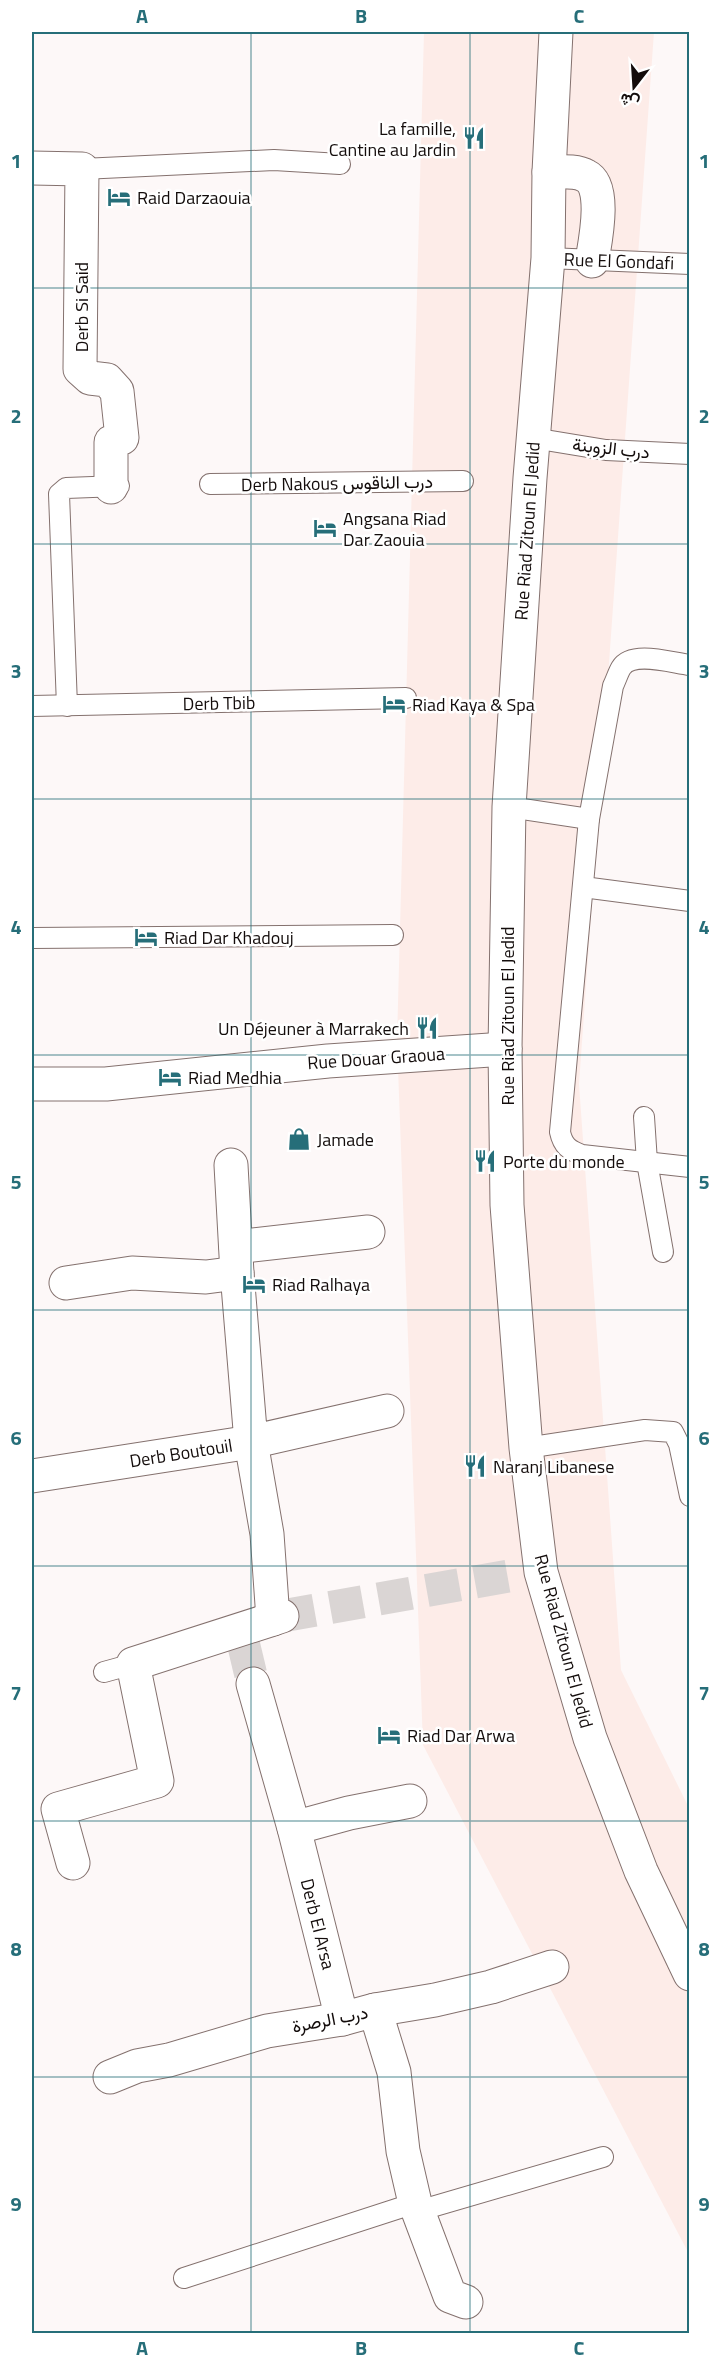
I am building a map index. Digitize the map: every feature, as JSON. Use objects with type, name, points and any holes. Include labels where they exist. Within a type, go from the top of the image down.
[{"type":"street","name":"Rue Riad Zitoun El Jedid","points":[[556,32],[549,172],[548,258],[533,438],[526,478],[509,807],[505,1048],[507,1205],[526,1448],[530,1573],[641,1870],[690,1974]]},
{"type":"street","points":[[32,168],[82,169]]},
{"type":"street","name":"Derb Si Said","points":[[82,169],[80,369],[90,378],[107,380],[117,392],[122,438],[111,442],[118,486]]},
{"type":"street","points":[[549,172],[570,172],[587,176],[594,183],[598,220],[592,261]]},
{"type":"street","name":"Rue Douar Graoua","points":[[32,1084],[106,1084],[327,1061],[505,1048]]},
{"type":"street","points":[[231,1165],[236,1260],[251,1442],[387,1411]]},
{"type":"street","points":[[66,1282],[132,1273],[206,1277],[236,1260],[368,1232]]},
{"type":"street","name":"Derb Boutouil","points":[[32,1476],[251,1442],[267,1534],[277,1617],[241,1636],[119,1668],[157,1781],[58,1809],[73,1863]]},
{"type":"street","name":"Derb El Arsa","points":[[253,1684],[294,1828],[342,2019]]},
{"type":"street","points":[[294,1828],[349,1813],[410,1801]]},
{"type":"street","name":"درب الرصرة","points":[[110,2077],[137,2066],[169,2060],[267,2031],[342,2019],[375,2010],[435,2000],[491,1987],[552,1968]]},
{"type":"street","points":[[375,2010],[394,2072],[403,2151],[416,2207],[450,2296],[466,2302]]},
{"type":"lane","points":[[82,169],[274,160],[340,164]]},
{"type":"lane","name":"Rue El Gondafi","points":[[548,258],[690,264]]},
{"type":"lane","name":"درب الزوبنة","points":[[533,438],[606,450],[690,454]]},
{"type":"lane","name":"Derb Nakous درب الناقوس","points":[[210,484],[463,481]]},
{"type":"lane","name":"Derb Si Said","points":[[67,706],[59,494],[66,488],[118,486]]},
{"type":"lane","points":[[690,665],[640,658],[628,661],[621,668],[613,686],[589,819],[560,1132],[562,1143],[569,1150],[582,1155],[690,1167]]},
{"type":"lane","name":"Derb Tbib","points":[[32,706],[406,698]]},
{"type":"lane","points":[[509,807],[589,819]]},
{"type":"lane","points":[[583,887],[690,902]]},
{"type":"lane","points":[[32,938],[393,935]]},
{"type":"lane","points":[[644,1118],[647,1162],[663,1252]]},
{"type":"lane","points":[[526,1448],[645,1430],[674,1432],[679,1444],[690,1497]]},
{"type":"lane","points":[[184,2278],[416,2207],[603,2157]]},
{"type":"shaded area","points":[[424,32],[654,32],[579,1084],[621,1670],[689,1808],[689,2254],[423,1745],[397,1041]]},
{"type":"tunnel","points":[[282,1616],[520,1574]]},
{"type":"tunnel","points":[[243,1642],[253,1684]]},
{"type":"place","name":"La famille, Cantine au Jardin","points":[[474,138]]},
{"type":"place","name":"Raid Darzaouia","points":[[119,197]]},
{"type":"place","name":"Angsana Riad Dar Zaouia","points":[[325,528]]},
{"type":"place","name":"Riad Kaya & Spa","points":[[394,704]]},
{"type":"place","name":"Riad Dar Khadouj","points":[[146,937]]},
{"type":"place","name":"Un Déjeuner à Marrakech","points":[[427,1028]]},
{"type":"place","name":"Riad Medhia","points":[[170,1077]]},
{"type":"place","name":"Jamade","points":[[299,1139]]},
{"type":"place","name":"Porte du monde","points":[[485,1161]]},
{"type":"place","name":"Riad Ralhaya","points":[[254,1284]]},
{"type":"place","name":"Naranj Libanese","points":[[475,1466]]},
{"type":"place","name":"Riad Dar Arwa","points":[[389,1735]]}]
